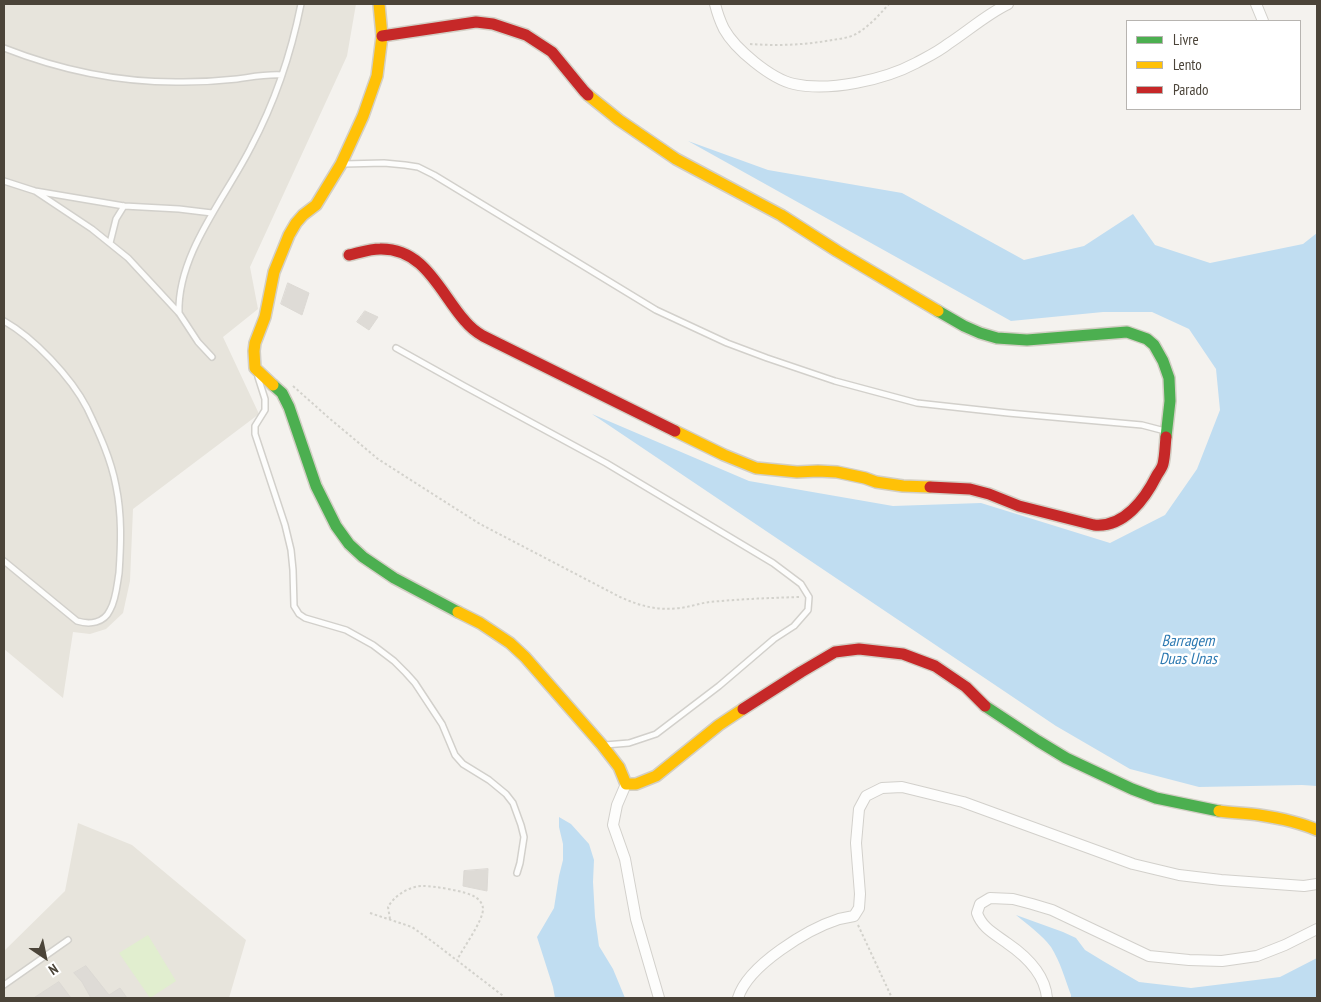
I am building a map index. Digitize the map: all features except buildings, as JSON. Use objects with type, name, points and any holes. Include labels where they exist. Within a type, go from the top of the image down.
[{"type":"street","points":[[380,4],[382,36],[377,76],[363,116],[341,164],[316,206],[303,215],[289,235],[274,272],[265,317],[255,343],[255,368],[282,393],[289,407],[316,486],[336,526],[349,544],[363,557],[394,578],[480,623],[510,643],[525,657],[619,767],[626,784],[617,806],[613,825],[625,859],[636,919],[660,998]]},
{"type":"street","points":[[715,4],[724,29],[751,60],[770,73],[793,84],[815,86],[842,85],[887,76],[914,64],[946,46],[1008,4]]},
{"type":"street","points":[[1256,4],[1263,20]]},
{"type":"street","points":[[349,254],[383,249],[406,254],[424,265],[464,320],[476,332],[724,455],[756,468],[797,472],[837,472],[851,474],[876,482],[903,486],[970,489],[989,494],[1019,506],[1103,526],[1120,520],[1132,511],[1147,494],[1163,464],[1170,401],[1169,378],[1164,361],[1154,345],[1147,339],[1128,332],[1027,340],[997,338],[980,333],[964,326],[837,251],[781,215],[676,159],[619,120],[584,91],[552,52],[526,35],[493,24],[476,22],[382,36]]},
{"type":"street","points":[[626,784],[636,784],[656,776],[719,725],[835,652],[859,649],[903,654],[935,666],[966,687],[989,709],[1038,741],[1066,758],[1132,789],[1156,798],[1231,813],[1258,815],[1301,823],[1317,830]]},
{"type":"street","points":[[738,998],[751,976],[774,955],[797,939],[821,927],[839,919],[854,916],[859,908],[860,894],[856,843],[859,810],[866,796],[882,788],[902,786],[963,802],[1133,864],[1179,875],[1240,882],[1304,886],[1317,884]]},
{"type":"street","points":[[1047,998],[1042,978],[1034,965],[990,932],[979,920],[977,914],[980,904],[990,898],[1013,899],[1052,910],[1149,956],[1190,960],[1222,962],[1257,956],[1285,945],[1317,928]]},
{"type":"lane","points":[[179,313],[179,301],[191,254],[267,116],[282,75],[301,4]]},
{"type":"lane","points":[[4,48],[66,68],[140,81],[183,82],[235,79],[266,74],[282,75]]},
{"type":"lane","points":[[341,164],[384,163],[418,167],[434,174],[656,310],[727,343],[826,378],[917,403],[1142,425],[1167,431]]},
{"type":"lane","points":[[4,181],[35,191],[124,206],[179,208],[212,213]]},
{"type":"lane","points":[[35,191],[66,211],[128,258],[179,313],[198,342],[212,357]]},
{"type":"lane","points":[[110,243],[116,218],[124,206]]},
{"type":"lane","points":[[4,321],[58,366],[78,393],[108,456],[116,486],[121,533],[117,587],[110,612],[94,623],[85,624],[77,622],[4,561]]},
{"type":"lane","points":[[396,348],[606,462],[773,563],[801,584],[809,597],[808,610],[794,626],[774,639],[719,686],[656,734],[629,742],[602,745]]},
{"type":"lane","points":[[255,368],[265,400],[265,410],[255,426],[255,434],[287,534],[293,570],[294,606],[299,614],[305,618],[346,630],[373,645],[394,661],[415,683],[442,724],[455,755],[463,764],[489,780],[506,794],[513,803],[522,825],[524,837],[517,872]]},
{"type":"lane","points":[[4,984],[68,940]]},
{"type":"path","points":[[732,40],[746,44],[774,46],[846,37],[867,27],[889,4]]},
{"type":"path","points":[[291,384],[378,459],[439,498],[480,524],[640,606],[662,609],[754,598],[809,597]]},
{"type":"path","points":[[390,919],[388,906],[392,899],[403,892],[422,886],[467,893],[476,897],[484,908],[482,915],[457,960]]},
{"type":"path","points":[[370,914],[412,927],[504,998]]},
{"type":"path","points":[[854,916],[892,998]]},
{"type":"shaded area","points":[[4,4],[356,4],[347,56],[250,267],[258,309],[223,337],[259,414],[133,509],[130,581],[123,613],[106,629],[90,634],[73,632],[63,698],[4,649]]},
{"type":"shaded area","points":[[78,823],[132,845],[246,940],[229,998],[4,998],[4,951],[65,891]]},
{"type":"green space","points":[[148,935],[176,981],[150,998],[119,953]]},
{"type":"water","name":"Barragem Duas Unas","points":[[688,141],[768,170],[902,193],[1024,260],[1084,246],[1133,214],[1155,245],[1210,263],[1303,244],[1317,233],[1317,786],[1199,787],[1130,769],[1056,726],[592,414],[749,481],[893,506],[981,503],[1110,543],[1165,515],[1197,469],[1220,410],[1216,369],[1189,329],[1152,312],[1103,312],[1011,321]]},
{"type":"water","points":[[559,817],[571,824],[589,844],[594,860],[595,917],[599,946],[613,969],[625,998],[555,998],[537,937],[554,908],[563,860]]},
{"type":"water","points":[[1016,915],[1076,938],[1085,950],[1139,982],[1191,988],[1280,977],[1317,958],[1317,998],[1071,998],[1062,970],[1051,947]]},
{"type":"traffic: fast","points":[[938,311],[964,326],[997,338],[1027,340],[1127,332],[1147,339],[1154,345],[1163,361],[1169,378],[1170,401],[1166,437]]},
{"type":"traffic: fast","points":[[273,385],[282,393],[289,407],[316,486],[336,526],[349,544],[363,557],[394,578],[458,612]]},
{"type":"traffic: fast","points":[[985,706],[1066,758],[1132,789],[1156,798],[1219,811]]},
{"type":"traffic: slow","points":[[273,385],[255,368],[254,351],[255,343],[265,317],[274,272],[289,235],[303,215],[316,205],[341,164],[363,116],[377,76],[382,36],[379,4]]},
{"type":"traffic: slow","points":[[588,95],[619,120],[676,159],[781,215],[938,311]]},
{"type":"traffic: slow","points":[[675,431],[756,468],[797,472],[837,472],[876,482],[930,487]]},
{"type":"traffic: slow","points":[[458,612],[480,623],[510,643],[525,657],[602,745],[619,767],[626,784],[636,784],[656,776],[719,725],[743,709]]},
{"type":"traffic: slow","points":[[1219,811],[1274,817],[1317,830]]},
{"type":"traffic: jam","points":[[382,36],[476,22],[493,24],[526,35],[552,52],[588,95]]},
{"type":"traffic: jam","points":[[349,255],[380,249],[396,251],[409,256],[430,274],[465,321],[480,334],[675,431]]},
{"type":"traffic: jam","points":[[930,487],[970,489],[989,494],[1019,506],[1094,525],[1105,525],[1124,517],[1140,502],[1163,465],[1166,437]]},
{"type":"traffic: jam","points":[[743,709],[835,652],[859,649],[903,654],[935,666],[966,687],[985,706]]}]
